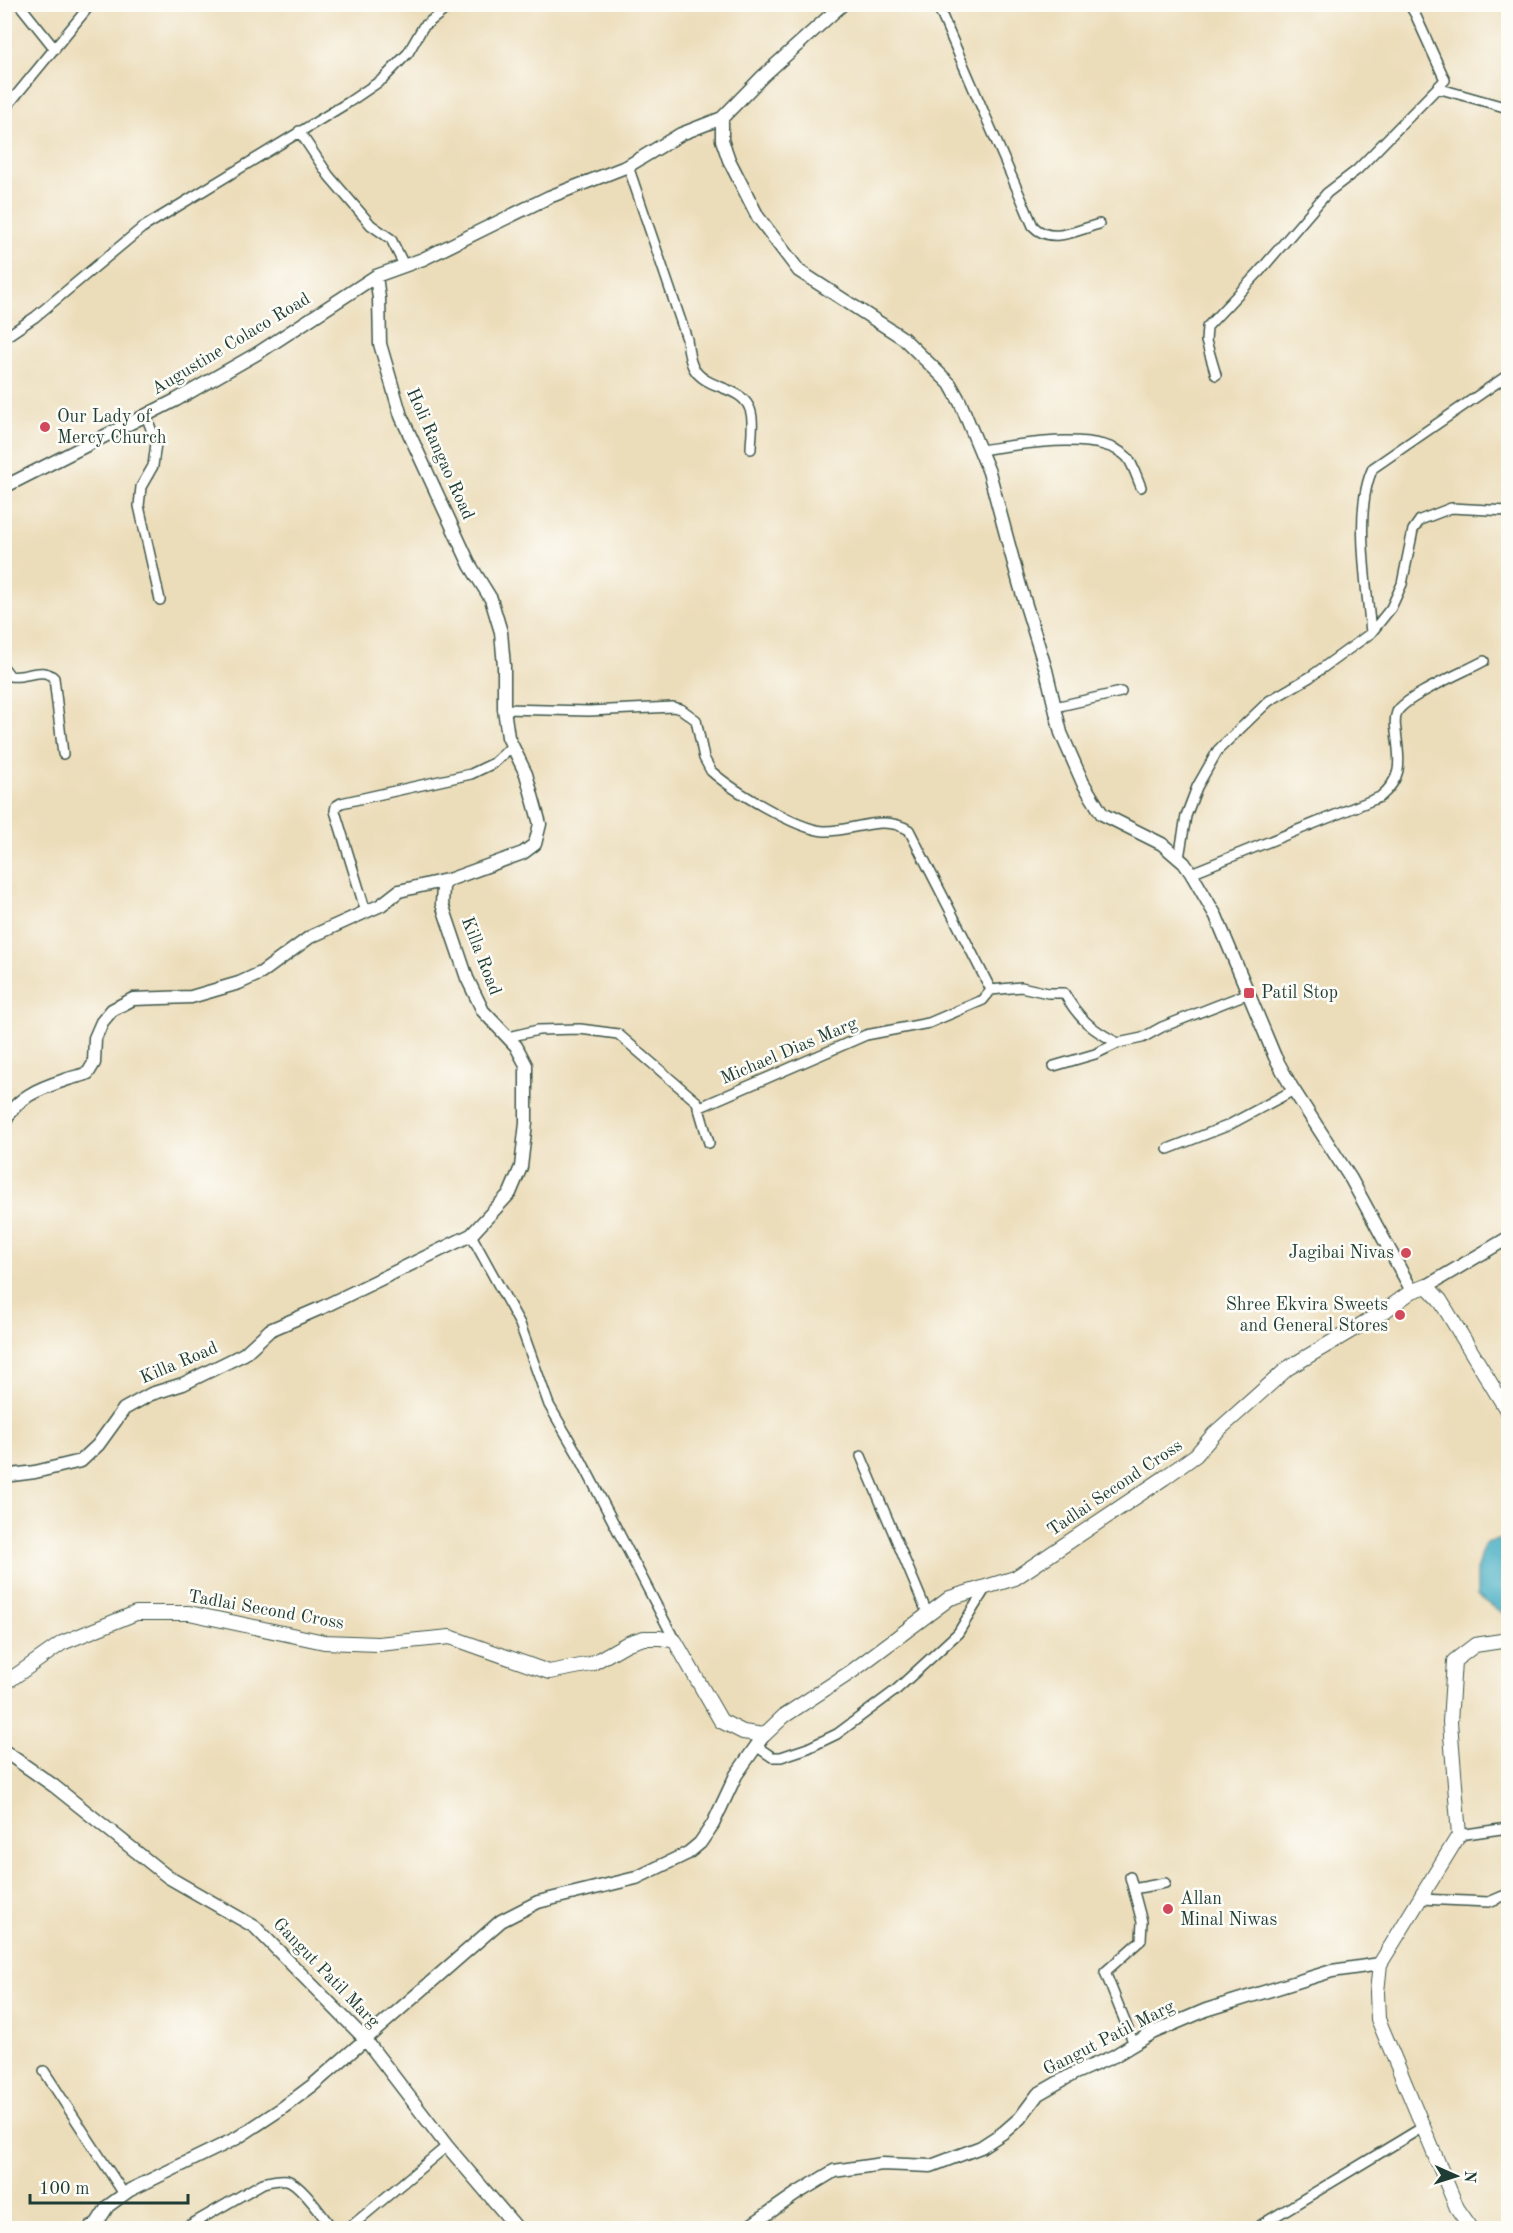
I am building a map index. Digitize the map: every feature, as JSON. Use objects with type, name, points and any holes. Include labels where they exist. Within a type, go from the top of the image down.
[{"type":"main road","name":"Tadlai Second Cross","points":[[760,1740],[784,1716],[850,1672],[950,1598],[1015,1578],[1164,1478],[1196,1455],[1214,1434],[1288,1368],[1386,1310],[1412,1291],[1427,1286]]},
{"type":"main road","points":[[1427,1286],[1440,1300],[1509,1412]]},
{"type":"main road","name":"Tadlai Second Cross","points":[[4,1680],[10,1679],[62,1643],[136,1613],[189,1613],[324,1642],[378,1644],[450,1638],[549,1672],[591,1664],[628,1643],[644,1638],[675,1641]]},
{"type":"main road","points":[[1471,2229],[1457,2208],[1378,2019],[1377,1992],[1380,1964],[1459,1835],[1450,1722],[1454,1661],[1475,1645],[1509,1640]]},
{"type":"main road","points":[[675,1641],[721,1721],[760,1740]]},
{"type":"street","points":[[19,4],[55,49]]},
{"type":"street","points":[[4,110],[91,4]]},
{"type":"street","points":[[4,338],[44,309],[142,228],[383,79],[408,53],[423,27],[452,4]]},
{"type":"street","points":[[376,276],[482,231],[549,197],[628,166],[681,134],[722,118],[763,76],[843,4]]},
{"type":"street","points":[[937,4],[1033,226],[1045,235],[1056,236],[1100,224]]},
{"type":"street","points":[[1216,375],[1206,341],[1207,327],[1327,193],[1357,170],[1445,80],[1415,14],[1408,4]]},
{"type":"street","points":[[1437,88],[1509,108]]},
{"type":"street","points":[[722,118],[722,140],[729,160],[758,217],[800,271],[903,338],[950,384],[980,450],[1004,522],[1065,743],[1083,783],[1102,814],[1162,844],[1179,858],[1191,873],[1216,916],[1275,1057],[1351,1179],[1412,1291]]},
{"type":"street","points":[[299,131],[329,176],[371,225],[391,239],[404,265]]},
{"type":"street","points":[[628,166],[687,339],[694,368],[703,379],[739,395],[746,401],[751,410],[751,450]]},
{"type":"street","name":"Augustine Colaco Road","points":[[4,487],[146,415],[258,353],[376,276]]},
{"type":"street","name":"Holi Rangao Road","points":[[376,276],[380,344],[401,416],[470,565],[491,599],[501,632],[504,709],[508,737],[526,774],[540,824],[535,844],[523,853],[447,880]]},
{"type":"street","points":[[1371,633],[1362,515],[1367,480],[1373,468],[1509,375]]},
{"type":"street","points":[[146,415],[156,443],[153,466],[141,487],[139,506],[160,600]]},
{"type":"street","points":[[980,450],[1048,442],[1103,444],[1127,458],[1142,487]]},
{"type":"street","points":[[1179,858],[1186,816],[1197,787],[1218,750],[1269,701],[1310,677],[1371,633],[1391,608],[1402,584],[1413,530],[1420,520],[1451,508],[1509,511]]},
{"type":"street","points":[[1191,873],[1380,797],[1398,776],[1400,763],[1395,724],[1396,714],[1410,700],[1484,661]]},
{"type":"street","points":[[4,668],[10,675],[19,677],[41,672],[49,673],[54,678],[63,754]]},
{"type":"street","points":[[1055,707],[1121,692]]},
{"type":"street","points":[[504,709],[590,711],[673,707],[681,709],[696,720],[704,758],[711,771],[794,824],[825,831],[886,822],[900,824],[909,830],[991,990]]},
{"type":"street","points":[[366,912],[335,811],[336,806],[471,774],[494,763],[512,746]]},
{"type":"street","points":[[4,1124],[9,1111],[15,1104],[37,1091],[88,1073],[94,1063],[95,1038],[102,1022],[112,1010],[133,999],[191,997],[239,983],[261,973],[310,937],[381,905],[399,891],[447,880]]},
{"type":"street","name":"Killa Road","points":[[4,1476],[35,1472],[81,1461],[98,1445],[124,1409],[150,1394],[183,1384],[244,1354],[270,1330],[471,1236],[510,1193],[521,1167],[526,1123],[526,1065],[516,1046],[483,1011],[467,978],[442,904],[443,887],[447,880]]},
{"type":"street","name":"Michael Dias Marg","points":[[698,1108],[866,1035],[929,1023],[983,1000],[991,990],[1021,987],[1048,993],[1064,993],[1070,1004],[1093,1030],[1118,1043]]},
{"type":"street","points":[[1054,1066],[1095,1054],[1118,1043],[1142,1038],[1162,1027],[1248,993]]},
{"type":"street","points":[[508,1037],[538,1030],[580,1029],[618,1034],[697,1102],[709,1143]]},
{"type":"street","points":[[1168,1149],[1227,1126],[1294,1090]]},
{"type":"street","points":[[471,1236],[520,1324],[549,1405],[581,1460],[675,1641]]},
{"type":"street","name":"Tadlai Second Cross","points":[[1427,1286],[1509,1238]]},
{"type":"street","points":[[861,1456],[928,1615]]},
{"type":"street","points":[[760,1740],[772,1757],[781,1757],[808,1748],[837,1734],[896,1690],[958,1633],[985,1589]]},
{"type":"street","name":"Tadlai Second Cross","points":[[93,2228],[108,2206],[124,2194],[237,2138],[313,2085],[501,1921],[538,1902],[636,1878],[688,1853],[700,1843],[713,1824],[736,1775],[760,1740]]},
{"type":"street","name":"Gangut Patil Marg","points":[[4,1751],[54,1786],[168,1877],[255,1927],[365,2039],[447,2146],[517,2229]]},
{"type":"street","points":[[1459,1835],[1509,1828]]},
{"type":"street","points":[[1130,1877],[1142,1922],[1141,1940],[1106,1972],[1134,2044]]},
{"type":"street","points":[[1133,1889],[1165,1883]]},
{"type":"street","points":[[1420,1899],[1488,1902],[1503,1896]]},
{"type":"street","name":"Gangut Patil Marg","points":[[747,2229],[796,2194],[834,2171],[882,2164],[931,2166],[981,2147],[1020,2118],[1038,2094],[1073,2074],[1114,2056],[1152,2033],[1206,2010],[1332,1971],[1380,1964]]},
{"type":"street","points":[[44,2071],[124,2194]]},
{"type":"street","points":[[1256,2229],[1423,2127]]},
{"type":"street","points":[[349,2229],[447,2146]]},
{"type":"street","points":[[185,2229],[263,2183],[276,2180],[288,2181],[297,2186],[332,2229]]},
{"type":"water","points":[[1508,1538],[1508,1612],[1502,1613],[1477,1595],[1477,1571],[1485,1543]]},
{"type":"place","name":"Our Lady of Mercy Church","points":[[45,427]]},
{"type":"place","name":"Patil Stop","points":[[1249,993]]},
{"type":"place","name":"Jagibai Nivas","points":[[1406,1253]]},
{"type":"place","name":"Shree Ekvira Sweets and General Stores","points":[[1400,1315]]},
{"type":"place","name":"Allan Minal Niwas","points":[[1168,1909]]}]
